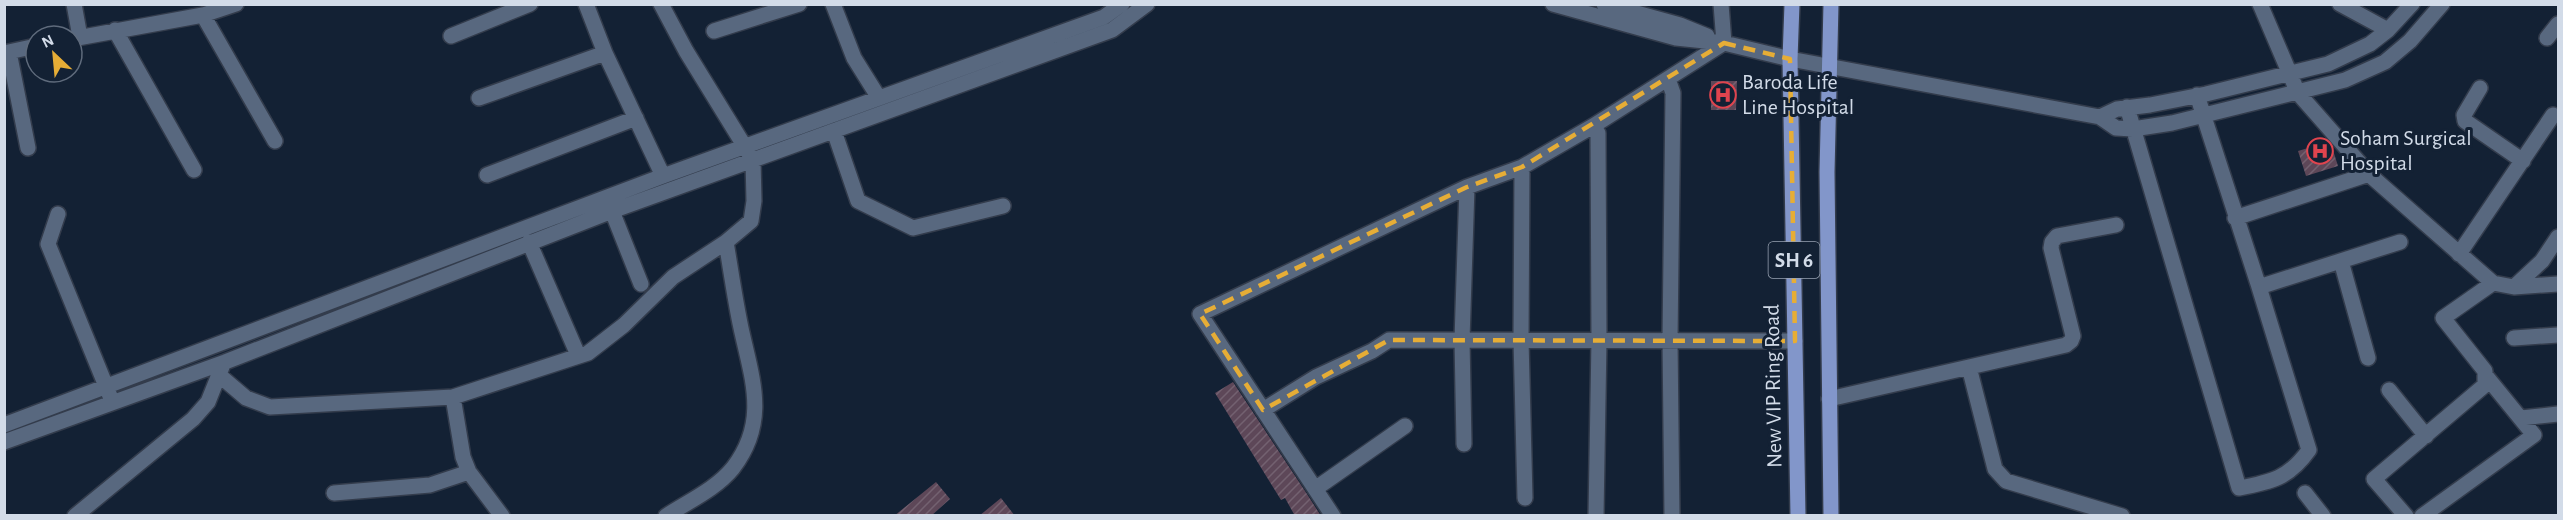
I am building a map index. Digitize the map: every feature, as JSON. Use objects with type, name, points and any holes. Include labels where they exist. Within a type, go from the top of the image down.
[{"type":"main road","name":"New VIP Ring Road","points":[[1792,4],[1790,59],[1798,516]]},
{"type":"main road","name":"SH 6","points":[[1831,4],[1827,172],[1831,516]]},
{"type":"street","points":[[74,4],[75,24]]},
{"type":"street","points":[[84,36],[203,15],[236,4]]},
{"type":"street","points":[[451,36],[530,4]]},
{"type":"street","points":[[586,4],[605,53],[663,176]]},
{"type":"street","points":[[222,368],[246,398],[270,407],[453,397],[588,352],[624,325],[673,277],[726,242],[751,221],[754,201],[753,160],[686,51],[661,4]]},
{"type":"street","points":[[714,31],[799,4]]},
{"type":"street","points":[[833,4],[854,58],[879,98]]},
{"type":"street","points":[[4,425],[663,176],[1104,17],[1122,4]]},
{"type":"street","points":[[4,442],[112,402],[222,368],[612,211],[1112,30],[1147,4]]},
{"type":"street","points":[[1553,4],[1676,38],[1724,44],[1790,59],[2100,117],[2116,128],[2133,129],[2172,123],[2345,80],[2385,62],[2410,41],[2442,4]]},
{"type":"street","points":[[1604,4],[1680,25],[1724,44]]},
{"type":"street","points":[[1721,4],[1724,44]]},
{"type":"street","points":[[2260,4],[2298,93],[2369,174],[2493,283],[2514,287],[2559,284]]},
{"type":"street","points":[[2340,4],[2388,30]]},
{"type":"street","points":[[2100,117],[2117,109],[2197,95],[2328,64],[2370,44],[2388,30],[2412,4]]},
{"type":"street","points":[[203,15],[275,141]]},
{"type":"street","points":[[2547,38],[2559,24]]},
{"type":"street","points":[[115,30],[194,170]]},
{"type":"street","points":[[1333,516],[1200,314],[1467,187],[1522,167],[1593,126],[1724,44]]},
{"type":"street","points":[[24,48],[7,52],[28,148]]},
{"type":"street","points":[[479,98],[605,53]]},
{"type":"street","points":[[1668,79],[1673,93],[1672,516]]},
{"type":"street","points":[[2480,88],[2464,116],[2465,121],[2523,161]]},
{"type":"street","points":[[2127,107],[2240,488],[2270,483],[2296,468],[2309,450],[2197,95]]},
{"type":"street","points":[[2459,254],[2553,115]]},
{"type":"street","points":[[487,175],[636,118]]},
{"type":"street","points":[[1593,126],[1598,133],[1599,340],[1596,516]]},
{"type":"street","points":[[834,130],[858,201],[913,228],[1003,206]]},
{"type":"street","points":[[1522,167],[1521,340],[1525,498]]},
{"type":"street","points":[[2235,218],[2369,174]]},
{"type":"street","points":[[1464,444],[1462,340],[1467,187]]},
{"type":"street","points":[[612,211],[641,284]]},
{"type":"street","points":[[58,214],[48,244],[112,402]]},
{"type":"street","points":[[1829,399],[2066,345],[2072,341],[2073,336],[2051,248],[2052,242],[2057,236],[2116,225]]},
{"type":"street","points":[[2514,287],[2542,261],[2559,237]]},
{"type":"street","points":[[666,516],[714,486],[732,469],[746,447],[754,416],[756,390],[726,242]]},
{"type":"street","points":[[2259,287],[2400,242]]},
{"type":"street","points":[[529,243],[578,356]]},
{"type":"street","points":[[2341,261],[2368,358]]},
{"type":"street","points":[[2406,516],[2374,479],[2485,385],[2485,371],[2443,318],[2493,283]]},
{"type":"street","points":[[2514,338],[2559,335]]},
{"type":"street","points":[[1263,410],[1316,378],[1372,351],[1389,340],[1795,340]]},
{"type":"street","points":[[1969,367],[1995,469],[2000,477],[2006,481],[2122,516]]},
{"type":"street","points":[[75,516],[193,419],[208,402],[222,368]]},
{"type":"street","points":[[2422,516],[2534,435],[2486,376]]},
{"type":"street","points":[[2389,390],[2426,435]]},
{"type":"street","points":[[453,397],[464,457],[469,471],[502,516]]},
{"type":"street","points":[[2521,418],[2559,414]]},
{"type":"street","points":[[1315,489],[1405,426]]},
{"type":"street","points":[[334,493],[430,485],[469,471]]},
{"type":"street","points":[[2305,493],[2323,516]]},
{"type":"highlighted area","points":[[1724,43],[1790,59],[1795,341],[1389,340],[1263,410],[1200,314],[1467,187],[1522,167]]},
{"type":"building","points":[[1711,81],[1737,81],[1736,110],[1711,110]]},
{"type":"building","points":[[2328,142],[2338,166],[2306,176],[2298,151]]},
{"type":"building","points":[[1233,382],[1321,516],[1295,516],[1285,498],[1281,500],[1215,393]]},
{"type":"building","points":[[936,482],[950,499],[931,516],[894,516]]},
{"type":"building","points":[[1001,498],[1015,516],[979,516]]},
{"type":"place","name":"Baroda Life Line Hospital","points":[[1723,95]]},
{"type":"place","name":"Soham Surgical Hospital","points":[[2320,151]]}]
